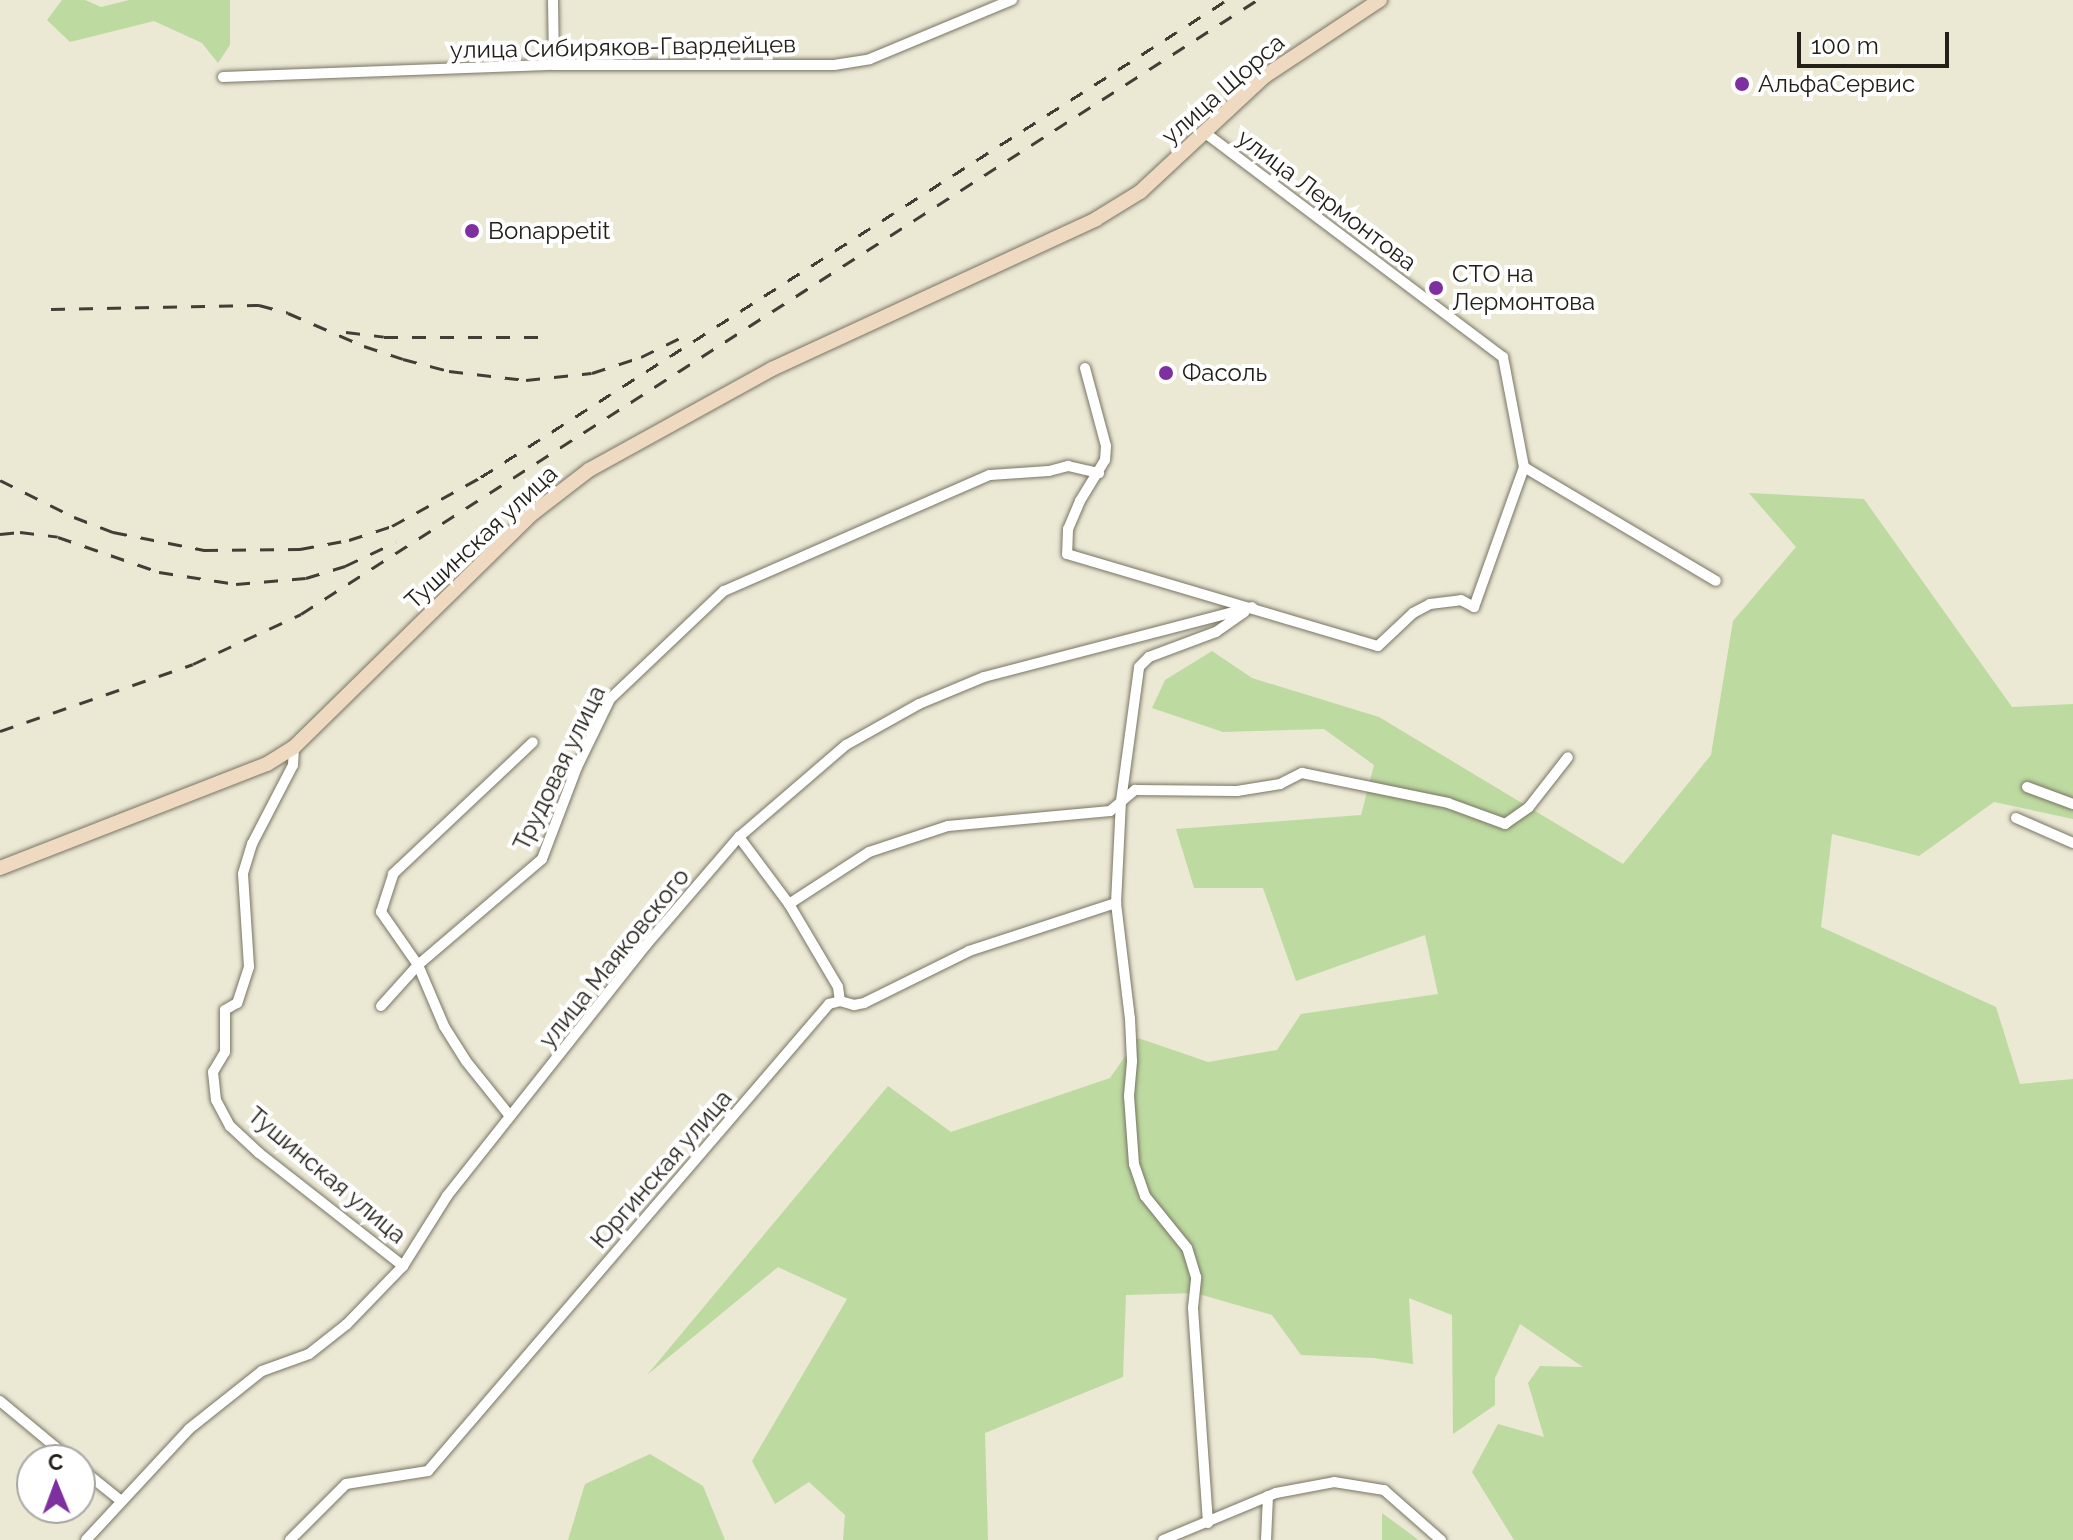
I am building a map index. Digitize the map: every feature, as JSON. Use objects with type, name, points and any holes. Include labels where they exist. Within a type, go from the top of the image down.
[{"type":"main road","name":"улица Щорса","points":[[1140,192],[1265,76],[1380,0]]},
{"type":"main road","name":"Тушинская улица","points":[[0,868],[267,764],[294,747],[532,514],[589,470],[772,369],[1096,219],[1140,192]]},
{"type":"street","points":[[553,0],[554,65]]},
{"type":"street","name":"улица Сибиряков-Гвардейцев","points":[[223,77],[554,65],[834,65],[870,59],[1012,0]]},
{"type":"street","name":"улица Лермонтова","points":[[1204,132],[1503,357],[1524,467]]},
{"type":"street","points":[[1085,368],[1106,446],[1099,473],[1080,501],[1068,529],[1067,554],[1378,646],[1413,613],[1430,604],[1461,600],[1474,607],[1524,467],[1716,581]]},
{"type":"street","name":"Трудовая улица","points":[[381,1006],[418,965],[542,859],[577,767],[610,699],[724,591],[990,475],[1049,471],[1068,466],[1099,473]]},
{"type":"street","points":[[1208,1523],[1193,1308],[1196,1277],[1187,1248],[1145,1196],[1134,1164],[1129,1096],[1132,1061],[1116,903],[1121,801],[1139,667],[1149,657],[1216,632],[1252,607]]},
{"type":"street","name":"улица Маяковского","points":[[86,1540],[189,1429],[262,1371],[309,1354],[347,1324],[403,1266],[447,1196],[646,945],[739,837],[846,745],[919,704],[984,677],[1252,607]]},
{"type":"street","points":[[510,1116],[466,1061],[444,1026],[418,965],[381,912],[393,874],[533,742]]},
{"type":"street","name":"Тушинская улица","points":[[294,747],[293,765],[252,844],[243,874],[249,967],[237,1003],[225,1010],[225,1052],[213,1072],[216,1100],[230,1126],[403,1266]]},
{"type":"street","points":[[789,904],[869,852],[948,826],[1027,816],[1110,811],[1135,790],[1237,791],[1280,784],[1302,773],[1448,803],[1505,824],[1529,807],[1568,757]]},
{"type":"street","points":[[2027,787],[2073,804]]},
{"type":"street","points":[[2016,818],[2073,843]]},
{"type":"street","points":[[739,837],[789,904],[838,987],[840,1001],[854,1005],[864,1003],[969,951],[1116,903]]},
{"type":"street","name":"Юргинская улица","points":[[290,1540],[346,1484],[428,1471],[829,1004],[840,1001]]},
{"type":"street","points":[[0,1401],[52,1444]]},
{"type":"street","points":[[96,1481],[120,1500]]},
{"type":"street","points":[[1163,1540],[1268,1496],[1334,1482],[1384,1490],[1441,1540]]},
{"type":"street","points":[[1266,1540],[1268,1496]]},
{"type":"green space","points":[[62,0],[85,0],[101,7],[129,0],[230,0],[230,45],[218,63],[202,43],[154,21],[70,42],[47,20]]},
{"type":"green space","points":[[1749,493],[1864,499],[2012,707],[2073,704],[2073,819],[1994,802],[1919,856],[1832,834],[1821,927],[1996,1007],[2020,1084],[2073,1079],[2073,1540],[1514,1540],[1472,1472],[1498,1424],[1544,1437],[1528,1383],[1540,1366],[1583,1367],[1520,1324],[1495,1378],[1495,1405],[1453,1434],[1452,1315],[1409,1298],[1413,1364],[1374,1358],[1301,1355],[1272,1315],[1195,1293],[1126,1295],[1123,1377],[985,1433],[988,1540],[843,1540],[845,1515],[809,1482],[775,1504],[752,1461],[847,1299],[778,1267],[647,1375],[888,1086],[951,1132],[1110,1078],[1138,1038],[1208,1062],[1277,1050],[1301,1014],[1438,994],[1425,935],[1296,981],[1263,888],[1194,888],[1176,829],[1361,815],[1374,765],[1324,729],[1223,732],[1152,708],[1165,680],[1212,651],[1252,678],[1379,717],[1623,864],[1711,755],[1733,621],[1796,547]]},
{"type":"green space","points":[[650,1454],[703,1486],[725,1540],[568,1540],[585,1484]]},
{"type":"green space","points":[[1382,1513],[1416,1538],[1418,1540],[1382,1540]]},
{"type":"railway","points":[[0,480],[74,517],[113,532],[204,550],[300,549],[349,540],[392,526],[481,477],[1227,0]]},
{"type":"railway","points":[[0,731],[193,664],[301,614],[1257,0]]},
{"type":"railway","points":[[51,309],[259,305],[288,313],[364,346],[403,359],[449,371],[526,380],[592,373],[641,357],[680,338]]},
{"type":"railway","points":[[346,332],[384,337],[544,337]]},
{"type":"railway","points":[[0,534],[20,532],[58,537],[159,572],[236,584],[306,578],[345,566],[396,542]]},
{"type":"place","name":"АльфаСервис","points":[[1742,84]]},
{"type":"place","name":"Bonappetit","points":[[472,231]]},
{"type":"place","name":"СТО на Лермонтова","points":[[1436,288]]},
{"type":"place","name":"Фасоль","points":[[1166,373]]}]
